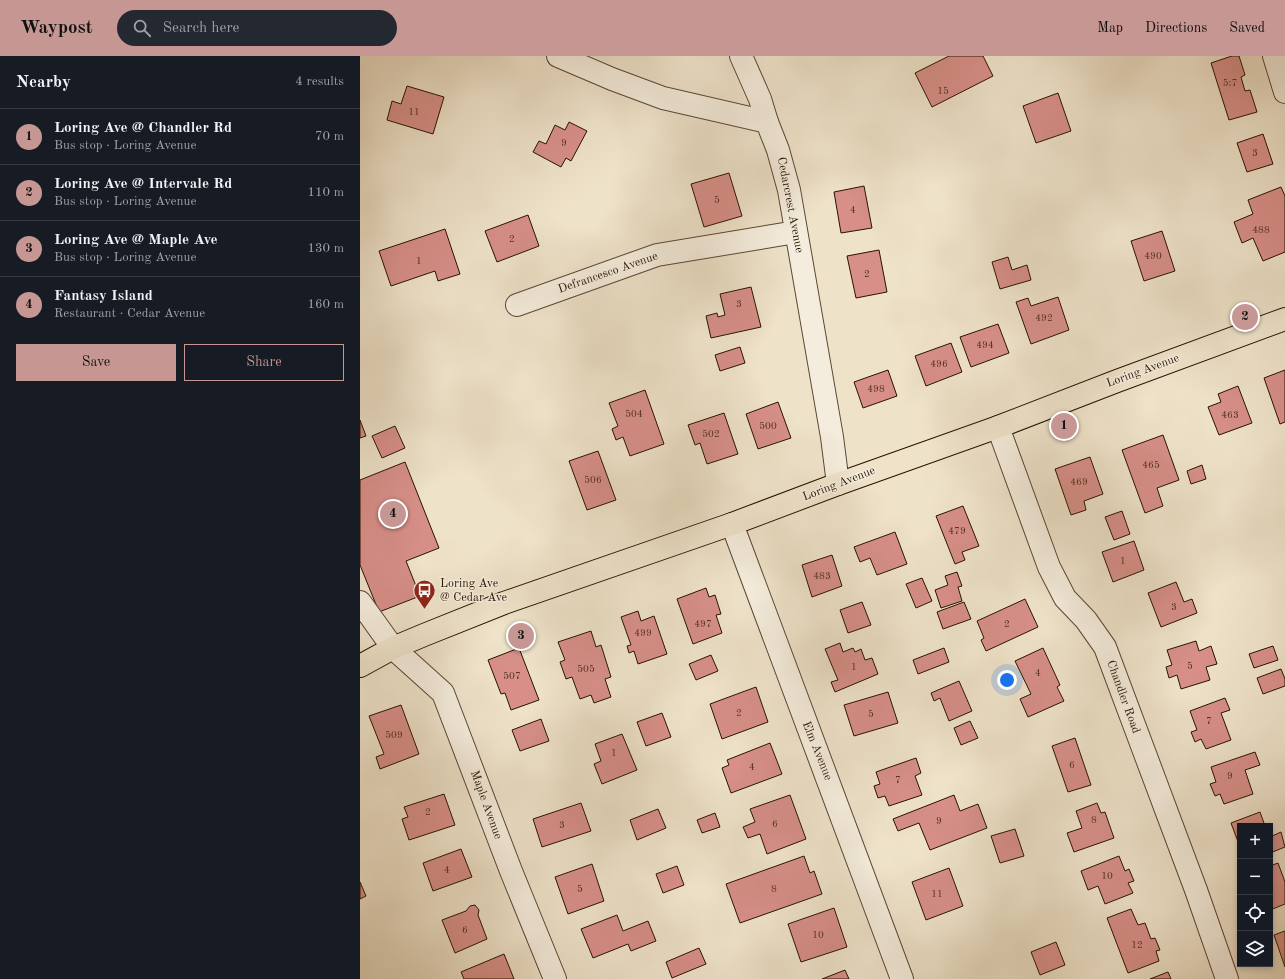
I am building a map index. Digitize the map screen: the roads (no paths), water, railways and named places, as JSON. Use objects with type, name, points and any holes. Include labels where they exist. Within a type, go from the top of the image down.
[{"type":"highway","name":"Loring Avenue","points":[[360,666],[393,648],[504,603],[732,524],[838,484],[998,427],[1116,381],[1285,319]]},
{"type":"street","points":[[558,56],[612,79],[663,98],[768,122]]},
{"type":"street","name":"Cedarcrest Avenue","points":[[741,56],[760,98],[778,150],[789,190],[832,437],[838,484]]},
{"type":"street","points":[[1274,56],[1285,92]]},
{"type":"street","name":"Defrancesco Avenue","points":[[517,305],[657,255],[796,232]]},
{"type":"street","name":"Chandler Road","points":[[998,427],[1049,567],[1065,598],[1086,620],[1105,647],[1196,890],[1226,979]]},
{"type":"street","name":"Elm Avenue","points":[[732,524],[902,979]]},
{"type":"street","name":"Maple Avenue","points":[[360,602],[393,648],[443,693],[555,979]]},
{"type":"place","name":"Loring Ave @ Intervale Rd","points":[[1245,317]]},
{"type":"place","name":"Loring Ave @ Chandler Rd","points":[[1064,426]]},
{"type":"place","name":"Fantasy Island","points":[[393,514]]},
{"type":"place","name":"Loring Ave @ Cedar Ave","points":[[425,610]]},
{"type":"place","name":"Loring Ave @ Maple Ave","points":[[521,636]]}]
